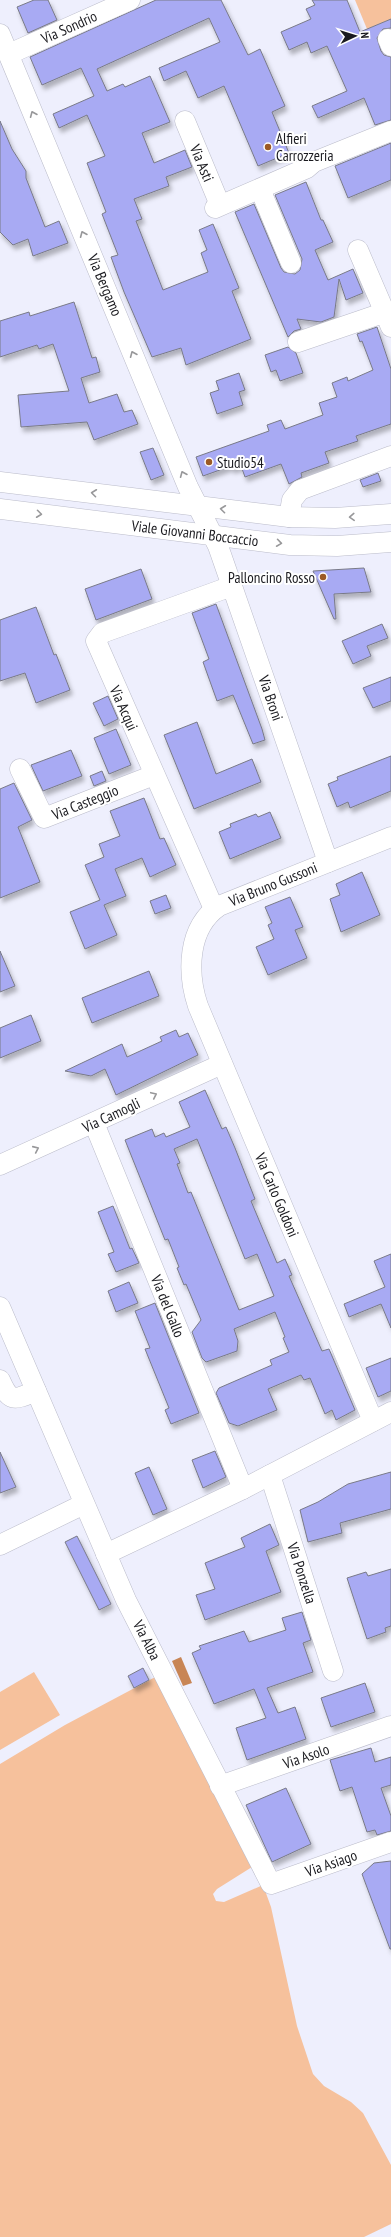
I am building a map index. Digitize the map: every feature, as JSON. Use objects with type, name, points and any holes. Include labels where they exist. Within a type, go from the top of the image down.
[{"type":"street","name":"Via Sondrio","points":[[9,54],[130,0]]},
{"type":"street","name":"Via Bergamo","points":[[0,34],[198,506],[213,534]]},
{"type":"street","name":"Via Asti","points":[[184,121],[217,207],[307,168],[314,162],[391,131]]},
{"type":"street","points":[[260,189],[291,263]]},
{"type":"street","points":[[298,342],[388,320],[358,250]]},
{"type":"street","points":[[289,517],[292,500],[300,490],[391,456]]},
{"type":"street","name":"Viale Giovanni Boccaccio","points":[[0,482],[289,517],[335,518],[391,514]]},
{"type":"street","name":"Viale Giovanni Boccaccio","points":[[0,509],[305,546],[352,546],[391,542]]},
{"type":"street","name":"Via Broni","points":[[213,534],[328,862]]},
{"type":"street","name":"Via Acqui","points":[[214,909],[97,646],[98,637],[102,633],[232,586]]},
{"type":"street","name":"Via Casteggio","points":[[20,769],[44,818],[154,775]]},
{"type":"street","name":"Via Bruno Gussoni","points":[[192,966],[194,947],[198,932],[206,917],[214,909],[231,900],[391,837]]},
{"type":"street","name":"Via Carlo Goldoni","points":[[192,966],[196,1000],[373,1421]]},
{"type":"street","name":"Via Camogli","points":[[0,1165],[222,1064]]},
{"type":"street","name":"Via del Gallo","points":[[94,1123],[243,1489]]},
{"type":"street","name":"Via Alba","points":[[0,1307],[126,1600],[271,1884]]},
{"type":"street","points":[[0,1380],[7,1395],[12,1398],[19,1398],[36,1391]]},
{"type":"street","points":[[106,1554],[243,1489],[391,1412]]},
{"type":"street","name":"Via Ponzella","points":[[270,1475],[333,1671]]},
{"type":"street","points":[[0,1545],[84,1504]]},
{"type":"street","name":"Via Asolo","points":[[220,1786],[391,1726]]},
{"type":"street","name":"Via Asiago","points":[[271,1884],[391,1842]]},
{"type":"shaded area","points":[[355,0],[391,0],[391,19],[367,29]]},
{"type":"shaded area","points":[[181,1657],[192,1683],[183,1686],[172,1661]]},
{"type":"shaded area","points":[[34,1672],[60,1715],[0,1750],[0,1692]]},
{"type":"shaded area","points":[[159,1675],[252,1867],[217,1889],[213,1894],[216,1901],[224,1902],[263,1885],[271,1907],[297,2026],[313,2074],[324,2086],[351,2102],[363,2113],[391,2165],[391,2224],[364,2237],[0,2237],[0,1764],[65,1725]]},
{"type":"building","points":[[34,0],[48,0],[57,20],[28,33],[17,7]]},
{"type":"building","points":[[156,0],[221,0],[248,55],[260,49],[285,106],[272,112],[289,153],[258,166],[224,86],[198,98],[186,71],[164,81],[159,68],[220,42],[209,18],[97,69],[107,91],[123,84],[125,87],[150,76],[170,122],[142,133],[154,163],[185,150],[192,167],[166,177],[169,186],[134,199],[142,219],[136,221],[163,290],[208,272],[201,253],[207,250],[199,230],[213,224],[239,288],[232,291],[251,339],[186,365],[181,348],[152,357],[124,292],[111,257],[118,255],[102,214],[106,212],[87,163],[105,156],[87,115],[59,128],[53,114],[94,96],[81,68],[42,85],[30,57]]},
{"type":"building","points":[[312,0],[347,0],[360,32],[391,19],[391,28],[383,29],[377,38],[381,51],[384,55],[391,57],[391,120],[375,125],[364,98],[318,118],[312,106],[347,91],[327,46],[311,53],[307,42],[289,50],[281,32],[311,19],[306,9],[315,5]]},
{"type":"building","points":[[0,121],[12,149],[26,171],[26,178],[45,227],[59,221],[68,243],[33,256],[28,239],[13,245],[0,232]]},
{"type":"building","points":[[391,143],[391,180],[348,198],[335,166]]},
{"type":"building","points":[[306,182],[321,220],[323,220],[333,242],[315,250],[328,280],[353,269],[363,293],[346,300],[339,279],[334,317],[321,322],[297,319],[301,329],[294,331],[288,337],[235,212],[254,204],[281,268],[284,272],[295,274],[300,270],[302,259],[275,195]]},
{"type":"building","points":[[74,302],[92,358],[96,357],[100,372],[81,378],[89,403],[117,394],[124,412],[132,410],[138,424],[94,440],[87,422],[21,427],[18,395],[69,391],[53,344],[39,349],[37,345],[0,357],[0,321],[29,312],[30,316]]},
{"type":"building","points":[[377,327],[391,369],[391,424],[356,436],[358,441],[325,452],[329,463],[301,473],[302,477],[289,484],[281,464],[245,477],[241,466],[232,469],[231,466],[203,476],[196,457],[269,431],[267,425],[281,420],[285,429],[323,415],[319,403],[337,397],[332,383],[347,377],[348,381],[373,370],[362,341],[360,342],[357,334]]},
{"type":"building","points":[[288,347],[296,353],[303,373],[280,381],[276,370],[271,372],[265,355]]},
{"type":"building","points":[[239,373],[245,390],[239,392],[243,405],[217,414],[210,393],[219,390],[216,381]]},
{"type":"building","points":[[153,448],[164,475],[151,480],[140,452]]},
{"type":"building","points":[[378,473],[381,481],[363,487],[360,480]]},
{"type":"building","points":[[364,568],[371,592],[334,594],[336,619],[334,619],[313,571]]},
{"type":"building","points":[[141,569],[152,599],[96,620],[85,589]]},
{"type":"building","points":[[216,604],[265,740],[253,744],[233,695],[217,701],[203,662],[209,659],[192,613]]},
{"type":"building","points":[[36,607],[54,655],[56,654],[70,690],[36,703],[25,673],[0,681],[0,620]]},
{"type":"building","points":[[382,624],[388,638],[367,646],[371,656],[353,664],[342,641]]},
{"type":"building","points":[[391,677],[391,701],[373,708],[363,688]]},
{"type":"building","points":[[108,696],[118,719],[104,726],[93,703]]},
{"type":"building","points":[[197,722],[216,774],[252,759],[261,782],[194,809],[164,735]]},
{"type":"building","points":[[116,729],[131,765],[109,774],[94,738]]},
{"type":"building","points":[[71,750],[82,776],[43,791],[31,765]]},
{"type":"building","points":[[391,756],[391,791],[350,808],[348,802],[337,807],[328,784],[338,780],[337,777]]},
{"type":"building","points":[[102,771],[106,781],[94,786],[90,776]]},
{"type":"building","points":[[14,783],[32,820],[18,827],[40,882],[0,898],[0,789]]},
{"type":"building","points":[[144,798],[160,839],[164,838],[176,865],[150,877],[142,858],[115,869],[126,896],[104,905],[117,935],[85,949],[70,912],[100,900],[85,865],[104,857],[99,844],[120,836],[110,811]]},
{"type":"building","points":[[270,812],[281,838],[230,859],[219,832],[231,827],[230,824],[256,814],[258,817]]},
{"type":"building","points":[[362,872],[380,915],[341,932],[330,899],[340,895],[336,884]]},
{"type":"building","points":[[166,895],[171,908],[155,914],[150,901]]},
{"type":"building","points":[[290,897],[303,927],[295,930],[307,958],[268,975],[256,947],[274,939],[268,925],[272,923],[265,907]]},
{"type":"building","points":[[0,951],[15,986],[0,992]]},
{"type":"building","points":[[149,971],[159,996],[92,1023],[82,998]]},
{"type":"building","points":[[31,1015],[41,1041],[0,1058],[0,1028]]},
{"type":"building","points":[[176,1030],[179,1037],[188,1033],[198,1055],[116,1095],[105,1069],[91,1076],[65,1071],[122,1044],[127,1057],[162,1041],[160,1037]]},
{"type":"building","points":[[205,1090],[222,1129],[226,1127],[235,1148],[255,1199],[251,1201],[277,1263],[285,1259],[292,1275],[289,1276],[322,1351],[329,1349],[355,1410],[336,1420],[332,1410],[325,1414],[310,1378],[304,1380],[301,1375],[268,1389],[277,1410],[238,1426],[229,1423],[216,1393],[219,1388],[272,1365],[270,1360],[289,1352],[275,1312],[234,1329],[238,1341],[237,1351],[206,1362],[202,1358],[192,1332],[201,1320],[186,1284],[184,1285],[177,1268],[179,1267],[168,1239],[165,1240],[125,1140],[152,1129],[155,1137],[164,1133],[166,1137],[190,1127],[179,1102]],"holes":[[[197,1139],[245,1259],[257,1254],[274,1296],[239,1310],[191,1192],[188,1193],[177,1164],[180,1163],[174,1149]]]},
{"type":"building","points":[[113,1206],[130,1249],[132,1248],[139,1263],[116,1272],[108,1254],[114,1252],[98,1212]]},
{"type":"building","points":[[391,1254],[391,1328],[381,1304],[349,1317],[344,1304],[385,1287],[374,1261]]},
{"type":"building","points":[[129,1282],[138,1303],[116,1312],[108,1291]]},
{"type":"building","points":[[155,1303],[199,1413],[171,1424],[165,1410],[169,1408],[145,1349],[150,1348],[135,1311]]},
{"type":"building","points":[[391,1358],[391,1391],[378,1397],[366,1368]]},
{"type":"building","points":[[215,1451],[226,1477],[203,1488],[192,1460]]},
{"type":"building","points":[[0,1452],[16,1487],[0,1493]]},
{"type":"building","points":[[149,1467],[167,1509],[153,1515],[135,1473]]},
{"type":"building","points":[[391,1472],[391,1509],[340,1523],[342,1533],[308,1542],[300,1510],[318,1502],[348,1484]]},
{"type":"building","points":[[270,1524],[279,1545],[266,1551],[281,1592],[205,1620],[196,1595],[215,1589],[205,1563],[245,1547],[241,1538]]},
{"type":"building","points":[[77,1536],[111,1604],[99,1610],[65,1542]]},
{"type":"building","points":[[391,1569],[391,1626],[385,1628],[386,1632],[367,1639],[347,1578],[366,1572],[368,1576]]},
{"type":"building","points":[[302,1612],[311,1640],[303,1643],[313,1672],[267,1688],[278,1713],[295,1707],[306,1739],[247,1760],[236,1728],[266,1718],[254,1689],[214,1704],[192,1653],[201,1649],[199,1646],[244,1631],[249,1642],[286,1630],[282,1618]]},
{"type":"building","points":[[143,1668],[149,1680],[134,1688],[128,1676]]},
{"type":"building","points":[[365,1683],[375,1712],[331,1727],[321,1698]]},
{"type":"building","points":[[371,1748],[375,1762],[391,1757],[391,1785],[381,1788],[391,1816],[391,1831],[377,1835],[375,1830],[367,1832],[352,1787],[340,1791],[330,1760]]},
{"type":"building","points":[[286,1788],[311,1844],[272,1862],[246,1805]]},
{"type":"building","points":[[391,1861],[390,1949],[362,1874],[374,1863]]},
{"type":"place","name":"Alfieri Carrozzeria","points":[[268,147]]},
{"type":"place","name":"Studio54","points":[[209,462]]},
{"type":"place","name":"Palloncino Rosso","points":[[323,577]]}]
